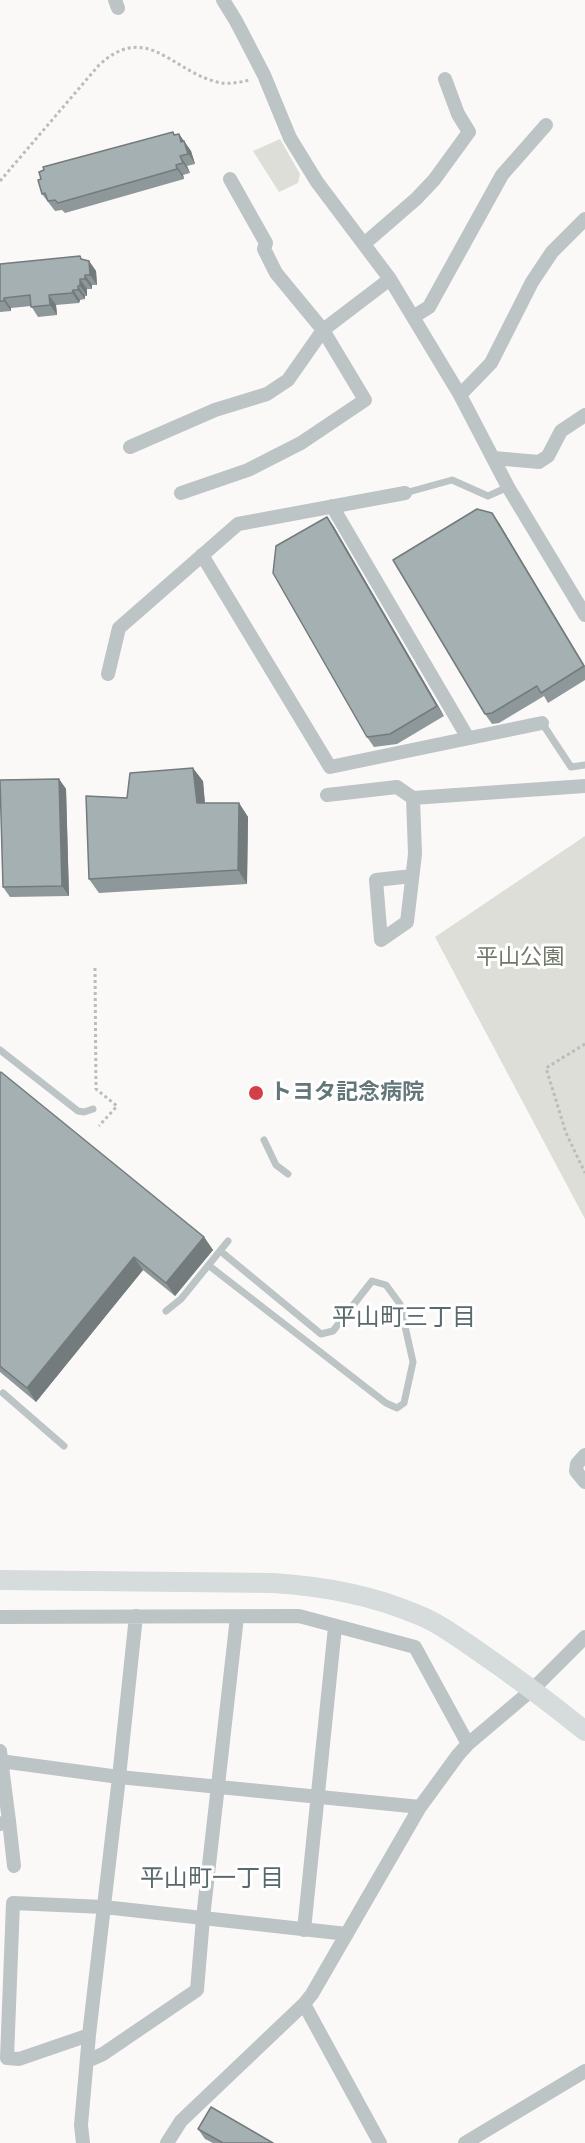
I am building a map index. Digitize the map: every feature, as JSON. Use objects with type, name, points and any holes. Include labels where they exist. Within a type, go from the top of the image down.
[{"type":"street","points":[[223,0],[264,75],[290,138],[316,182],[390,279],[460,395],[508,488],[585,615]]},
{"type":"street","points":[[364,244],[416,199],[434,180],[469,132],[458,114],[445,79]]},
{"type":"street","points":[[413,317],[429,307],[502,175],[546,125]]},
{"type":"street","points":[[182,494],[248,470],[290,448],[365,400],[323,330],[276,273],[264,249],[266,243],[259,228],[230,179]]},
{"type":"street","points":[[460,395],[491,363],[532,282],[552,252],[585,219]]},
{"type":"street","points":[[129,447],[215,410],[267,394],[288,380],[323,330],[390,279]]},
{"type":"street","points":[[494,458],[539,462],[548,456],[561,431],[585,416]]},
{"type":"street","points":[[108,674],[119,628],[238,524],[405,493]]},
{"type":"street","points":[[332,506],[468,738]]},
{"type":"street","points":[[202,555],[330,767],[542,723]]},
{"type":"street","points":[[327,795],[397,788],[413,798],[585,786]]},
{"type":"street","points":[[412,876],[376,880],[381,940],[407,922],[415,854],[413,798]]},
{"type":"street","points":[[585,1455],[577,1464],[576,1472],[585,1482]]},
{"type":"street","points":[[0,1580],[273,1583],[323,1589],[374,1599],[417,1614],[451,1633],[533,1689],[585,1731]]},
{"type":"street","points":[[83,2143],[81,2125],[89,2035],[136,1616]]},
{"type":"street","points":[[0,1617],[299,1616],[415,1647],[468,1744]]},
{"type":"street","points":[[87,2061],[103,2054],[197,1990],[237,1617]]},
{"type":"street","points":[[304,1930],[335,1627]]},
{"type":"street","points":[[167,2143],[181,2121],[312,1994],[420,1807],[468,1744],[533,1689],[585,1637]]},
{"type":"street","points":[[0,1751],[4,1823],[14,1866]]},
{"type":"street","points":[[0,1761],[119,1777],[420,1807]]},
{"type":"street","points":[[89,2035],[19,2059],[7,2058],[13,1903],[104,1907],[347,1934]]},
{"type":"street","points":[[304,2004],[380,2143]]},
{"type":"street","points":[[465,2143],[585,2071]]},
{"type":"lane","points":[[405,493],[452,480],[488,496],[508,488]]},
{"type":"lane","points":[[542,723],[571,767],[585,765]]},
{"type":"lane","points":[[0,1050],[78,1111],[93,1109]]},
{"type":"lane","points":[[264,1140],[276,1165],[288,1174]]},
{"type":"lane","points":[[166,1311],[181,1299],[228,1241]]},
{"type":"lane","points":[[212,1268],[386,1403],[397,1408],[404,1403],[413,1362],[400,1304],[386,1285],[372,1281],[333,1331],[321,1334],[224,1254]]},
{"type":"lane","points":[[3,1393],[64,1446]]},
{"type":"path","points":[[0,181],[99,65],[123,49],[139,47],[155,50],[192,72],[213,81],[231,84],[254,80]]},
{"type":"path","points":[[95,968],[96,1089],[117,1107],[99,1126]]},
{"type":"path","points":[[585,1044],[546,1068],[566,1133],[585,1173]]},
{"type":"green space","points":[[280,139],[300,174],[298,183],[279,192],[253,151]]},
{"type":"green space","name":"平山公園","points":[[585,836],[585,1219],[435,937]]},
{"type":"building","points":[[173,132],[174,135],[179,134],[181,142],[184,141],[188,154],[180,156],[183,163],[176,165],[177,169],[58,203],[55,200],[48,201],[45,193],[42,194],[38,180],[41,179],[39,172],[44,170],[43,167]]},
{"type":"building","points":[[80,256],[81,259],[89,261],[90,275],[85,275],[85,279],[80,279],[78,290],[73,290],[72,293],[49,295],[50,305],[31,307],[30,295],[4,298],[4,301],[0,301],[0,264]]},
{"type":"building","points":[[477,509],[492,513],[584,666],[541,693],[537,686],[492,713],[485,714],[393,560]]},
{"type":"building","points":[[327,517],[437,706],[390,734],[367,737],[273,573],[276,546]]},
{"type":"building","points":[[193,768],[197,803],[239,803],[238,870],[89,879],[86,796],[127,798],[130,773]]},
{"type":"building","points":[[59,779],[62,886],[3,887],[0,780]]},
{"type":"building","points":[[1,1072],[204,1237],[166,1283],[134,1257],[27,1388],[0,1366]]},
{"type":"building","points":[[211,2107],[273,2143],[223,2143],[198,2129]]},
{"type":"place","name":"トヨタ記念病院","points":[[256,1093]]},
{"type":"district","name":"平山町三丁目","points":[[404,1318]]},
{"type":"district","name":"平山町一丁目","points":[[212,1879]]}]
